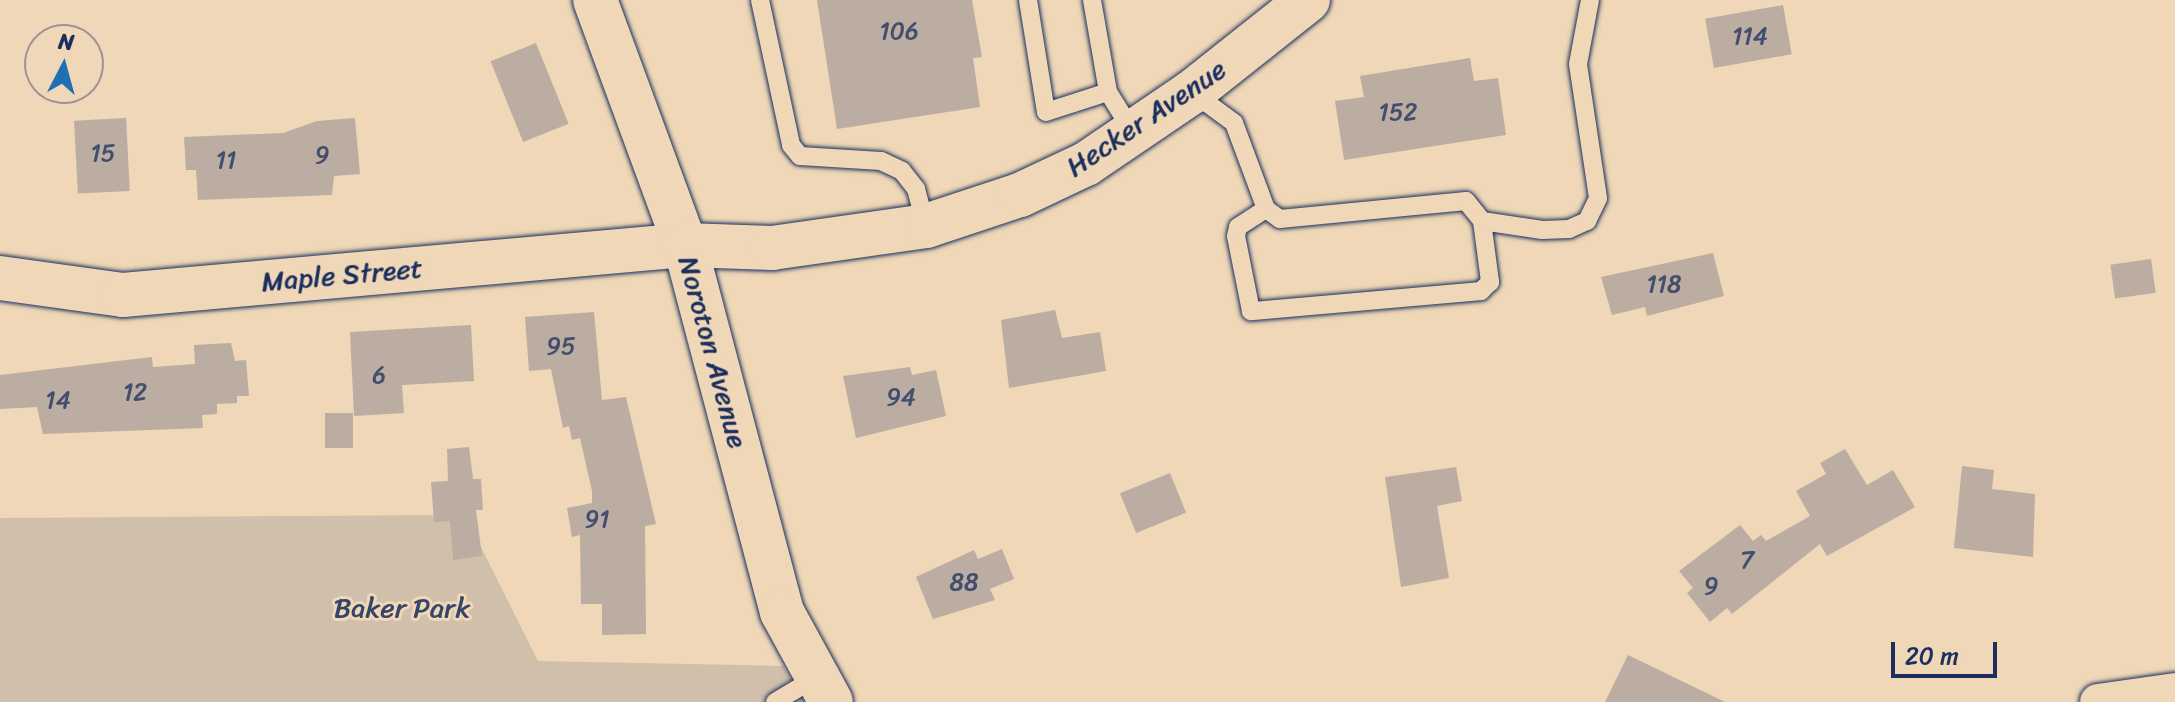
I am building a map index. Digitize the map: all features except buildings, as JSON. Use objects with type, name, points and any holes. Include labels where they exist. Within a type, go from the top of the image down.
[{"type":"main road","name":"Noroton Avenue","points":[[595,0],[685,245],[782,612],[824,690]]},
{"type":"main road","name":"Hecker Avenue","points":[[685,245],[772,248],[926,226],[1020,195],[1086,164],[1192,92],[1308,0]]},
{"type":"main road","name":"Maple Street","points":[[0,278],[123,295],[685,245]]},
{"type":"street","points":[[2098,702],[2175,691]]},
{"type":"lane","points":[[760,0],[791,145],[800,156],[881,161],[902,171],[916,189],[926,226]]},
{"type":"lane","points":[[1028,0],[1046,112],[1108,92]]},
{"type":"lane","points":[[1092,0],[1108,92],[1133,132]]},
{"type":"lane","points":[[1482,221],[1569,229],[1587,221],[1598,198],[1578,92],[1578,64],[1590,0]]},
{"type":"lane","points":[[1192,92],[1234,123],[1266,209],[1280,219],[1459,199],[1482,221],[1492,274],[1481,291],[1262,313],[1251,311],[1244,296],[1236,236],[1238,227],[1266,209]]},
{"type":"lane","points":[[775,702],[824,690]]},
{"type":"green space","name":"Baker Park","points":[[465,515],[538,661],[783,666],[804,702],[0,702],[0,518]]}]
